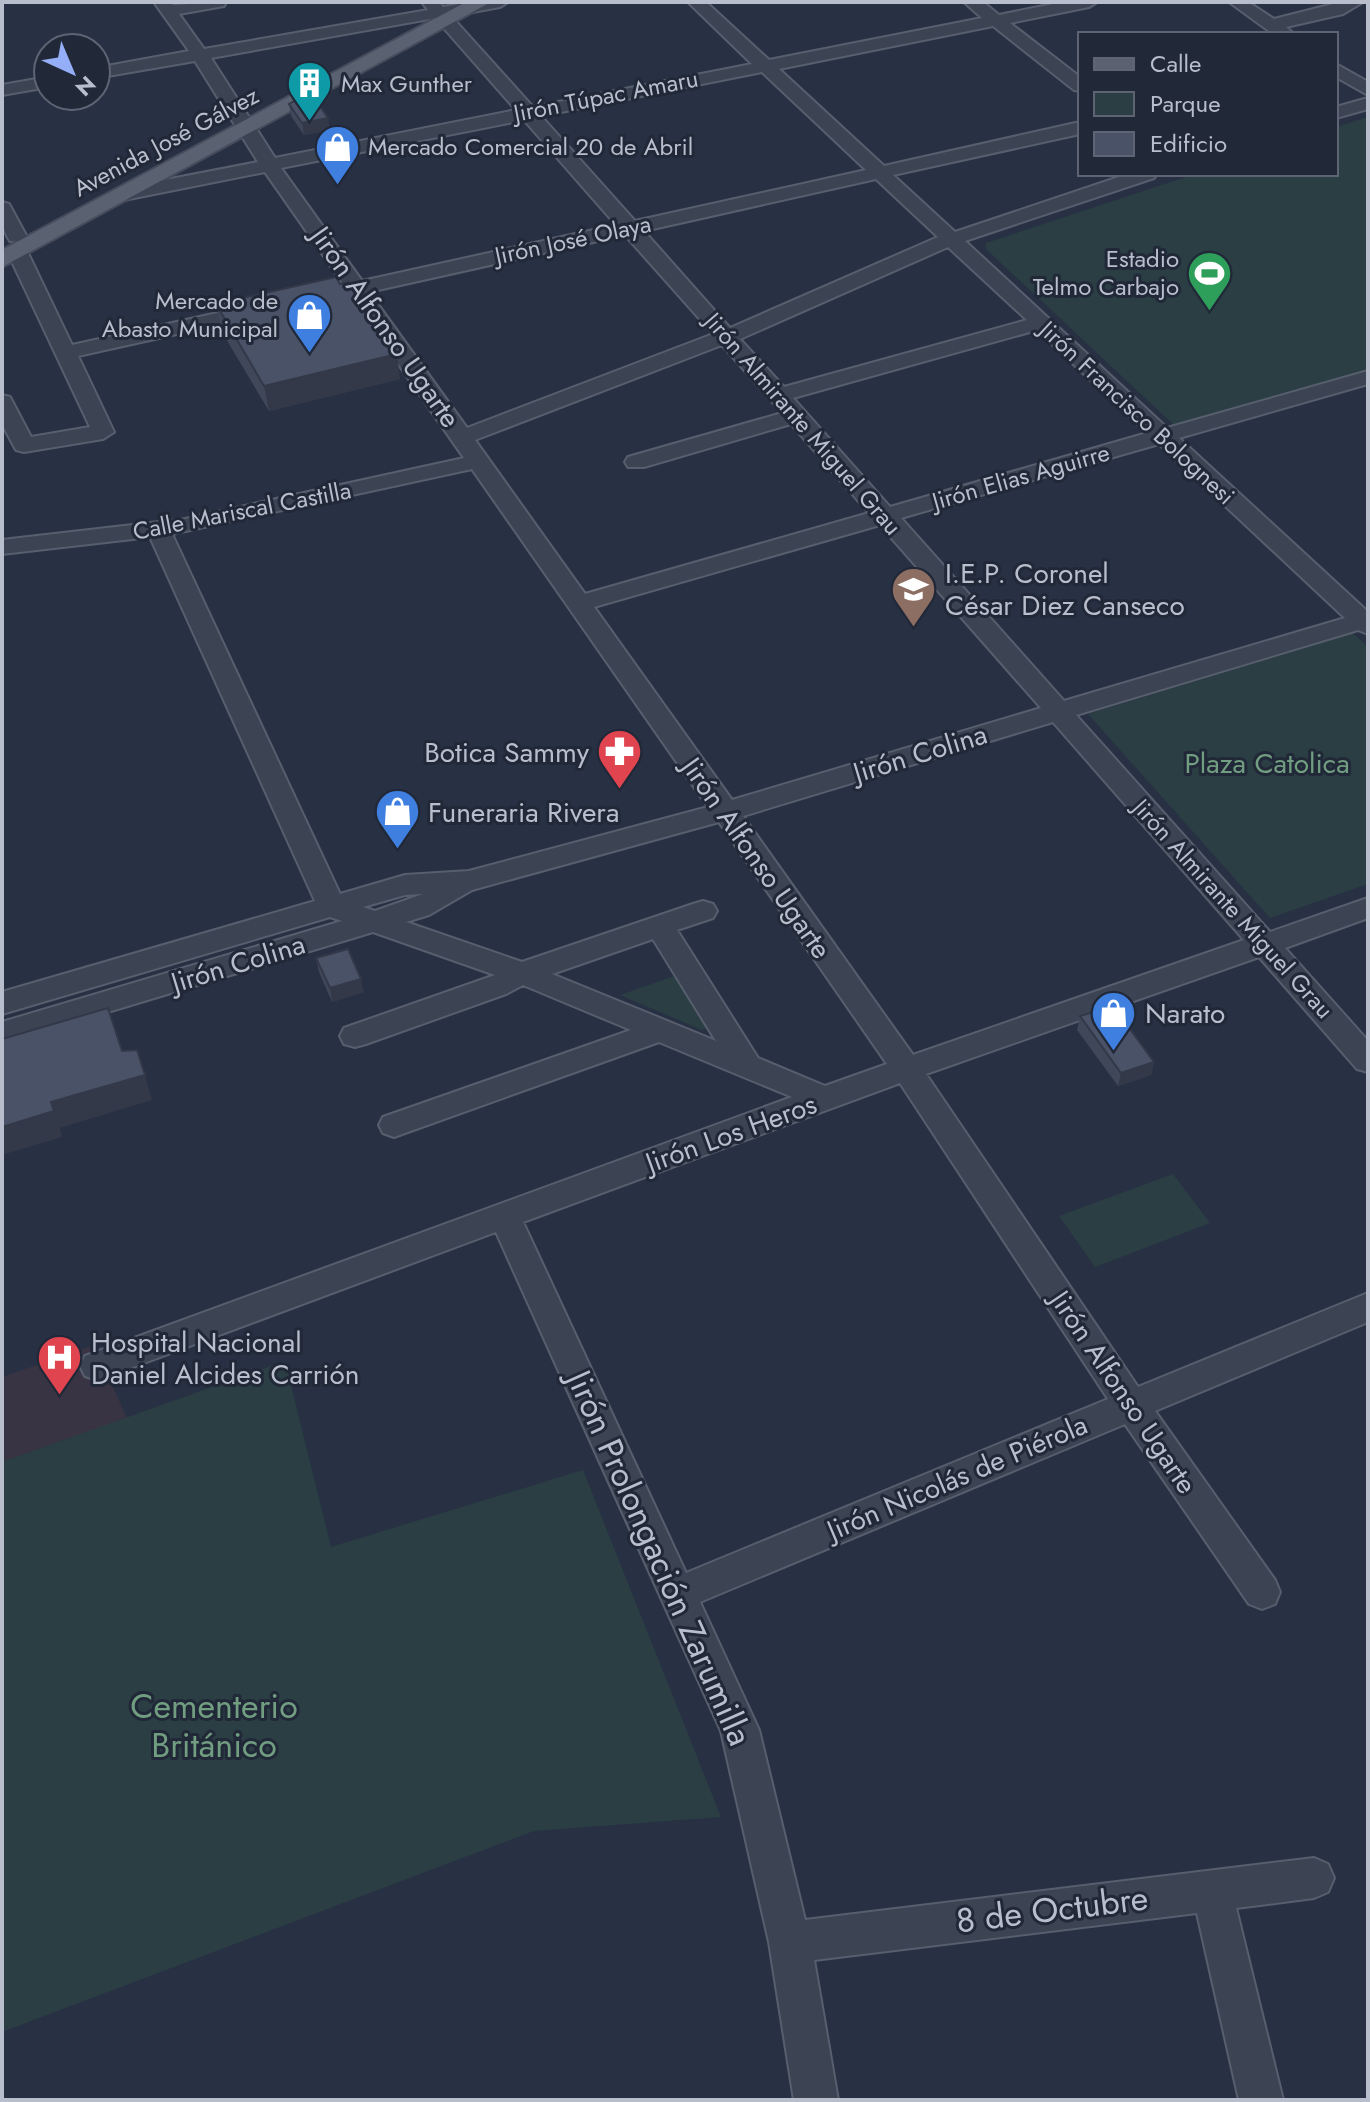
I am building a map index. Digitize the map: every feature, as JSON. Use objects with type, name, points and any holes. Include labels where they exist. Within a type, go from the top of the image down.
[{"type":"main road","name":"Avenida José Gálvez","points":[[10,248],[454,8]]},
{"type":"main road","name":"Avenida José Gálvez","points":[[10,248],[124,194],[242,123]]},
{"type":"street","points":[[164,6],[218,2]]},
{"type":"street","points":[[112,70],[500,2]]},
{"type":"street","name":"Jirón Francisco Bolognesi","points":[[696,2],[1161,437],[1366,622]]},
{"type":"street","points":[[972,2],[1078,84]]},
{"type":"street","name":"Jirón Túpac Amaru","points":[[124,194],[1089,2]]},
{"type":"street","points":[[1237,2],[1278,30],[1355,2]]},
{"type":"street","name":"Jirón Alfonso Ugarte","points":[[164,6],[200,55],[268,163],[907,1069],[1131,1405],[1262,1592]]},
{"type":"street","name":"Jirón Almirante Miguel Grau","points":[[454,8],[527,112],[1368,1061]]},
{"type":"street","points":[[1338,71],[1368,90]]},
{"type":"street","points":[[2,90],[32,85]]},
{"type":"street","points":[[1338,112],[1368,103]]},
{"type":"street","name":"Jirón José Olaya","points":[[321,296],[1078,128]]},
{"type":"street","points":[[464,437],[799,306],[952,239],[1141,176]]},
{"type":"street","points":[[2,208],[10,248],[67,352],[103,432],[24,445],[2,402]]},
{"type":"street","points":[[67,352],[277,306]]},
{"type":"street","points":[[777,396],[1041,323]]},
{"type":"street","name":"Jirón Elias Aguirre","points":[[581,603],[1368,377]]},
{"type":"street","points":[[636,462],[795,416]]},
{"type":"street","name":"Calle Mariscal Castilla","points":[[2,547],[158,529],[480,461]]},
{"type":"street","points":[[158,529],[332,907],[522,973],[824,1098]]},
{"type":"street","name":"Jirón Colina","points":[[2,1033],[332,907],[405,885],[469,881],[724,812],[1366,622]]},
{"type":"street","name":"Jirón Colina","points":[[2,1003],[162,971],[377,921],[419,908],[469,881]]},
{"type":"street","name":"Jirón Los Heros","points":[[97,1366],[824,1098],[1368,908]]},
{"type":"street","points":[[355,1036],[496,987],[522,973],[703,911]]},
{"type":"street","points":[[660,926],[747,1066]]},
{"type":"street","points":[[394,1125],[635,1041],[657,1030]]},
{"type":"street","name":"Jirón Prolongación Zarumilla","points":[[505,1217],[740,1730],[790,1942],[816,2100]]},
{"type":"street","name":"Jirón Nicolás de Piérola","points":[[679,1593],[1368,1307]]},
{"type":"street","name":"8 de Octubre","points":[[790,1942],[1314,1878]]},
{"type":"street","points":[[1212,1890],[1261,2100]]},
{"type":"shaded area","name":"Hospital Nacional Daniel Alcides Carrión","points":[[94,1345],[127,1418],[2,1462],[2,1377]]},
{"type":"green space","name":"Estadio Telmo Carbajo","points":[[1368,117],[1368,374],[1183,428],[1174,425],[986,249],[986,243],[1189,176],[1338,176],[1338,126]]},
{"type":"green space","name":"Plaza Catolica","points":[[1353,633],[1368,647],[1368,884],[1270,918],[1088,714]]},
{"type":"green space","points":[[677,975],[713,1025],[702,1030],[620,995]]},
{"type":"green space","points":[[1173,1174],[1210,1223],[1095,1267],[1059,1216]]},
{"type":"green space","name":"Cementerio Británico","points":[[285,1361],[331,1547],[583,1470],[721,1817],[534,1831],[2,2032],[2,1462]]},
{"type":"building","points":[[310,92],[328,118],[302,123],[289,104]]},
{"type":"building","name":"Mercado de Abasto Municipal","points":[[336,277],[340,284],[348,282],[397,354],[264,386],[216,304]]},
{"type":"building","points":[[348,949],[361,979],[330,988],[316,958]]},
{"type":"building","points":[[1113,1006],[1154,1062],[1121,1073],[1080,1016]]},
{"type":"building","points":[[108,1008],[122,1051],[137,1050],[145,1075],[51,1102],[54,1111],[2,1127],[2,1039]]},
{"type":"place","name":"Max Gunther","points":[[310,123]]},
{"type":"place","name":"Mercado Comercial 20 de Abril","points":[[337,186]]},
{"type":"place","name":"Estadio Telmo Carbajo","points":[[1210,312]]},
{"type":"place","name":"Mercado de Abasto Municipal","points":[[309,354]]},
{"type":"place","name":"I.E.P. Coronel César Diez Canseco","points":[[914,628]]},
{"type":"place","name":"Botica Sammy","points":[[620,791]]},
{"type":"place","name":"Funeraria Rivera","points":[[397,851]]},
{"type":"place","name":"Narato","points":[[1114,1052]]},
{"type":"place","name":"Hospital Nacional Daniel Alcides Carrión","points":[[60,1397]]}]
